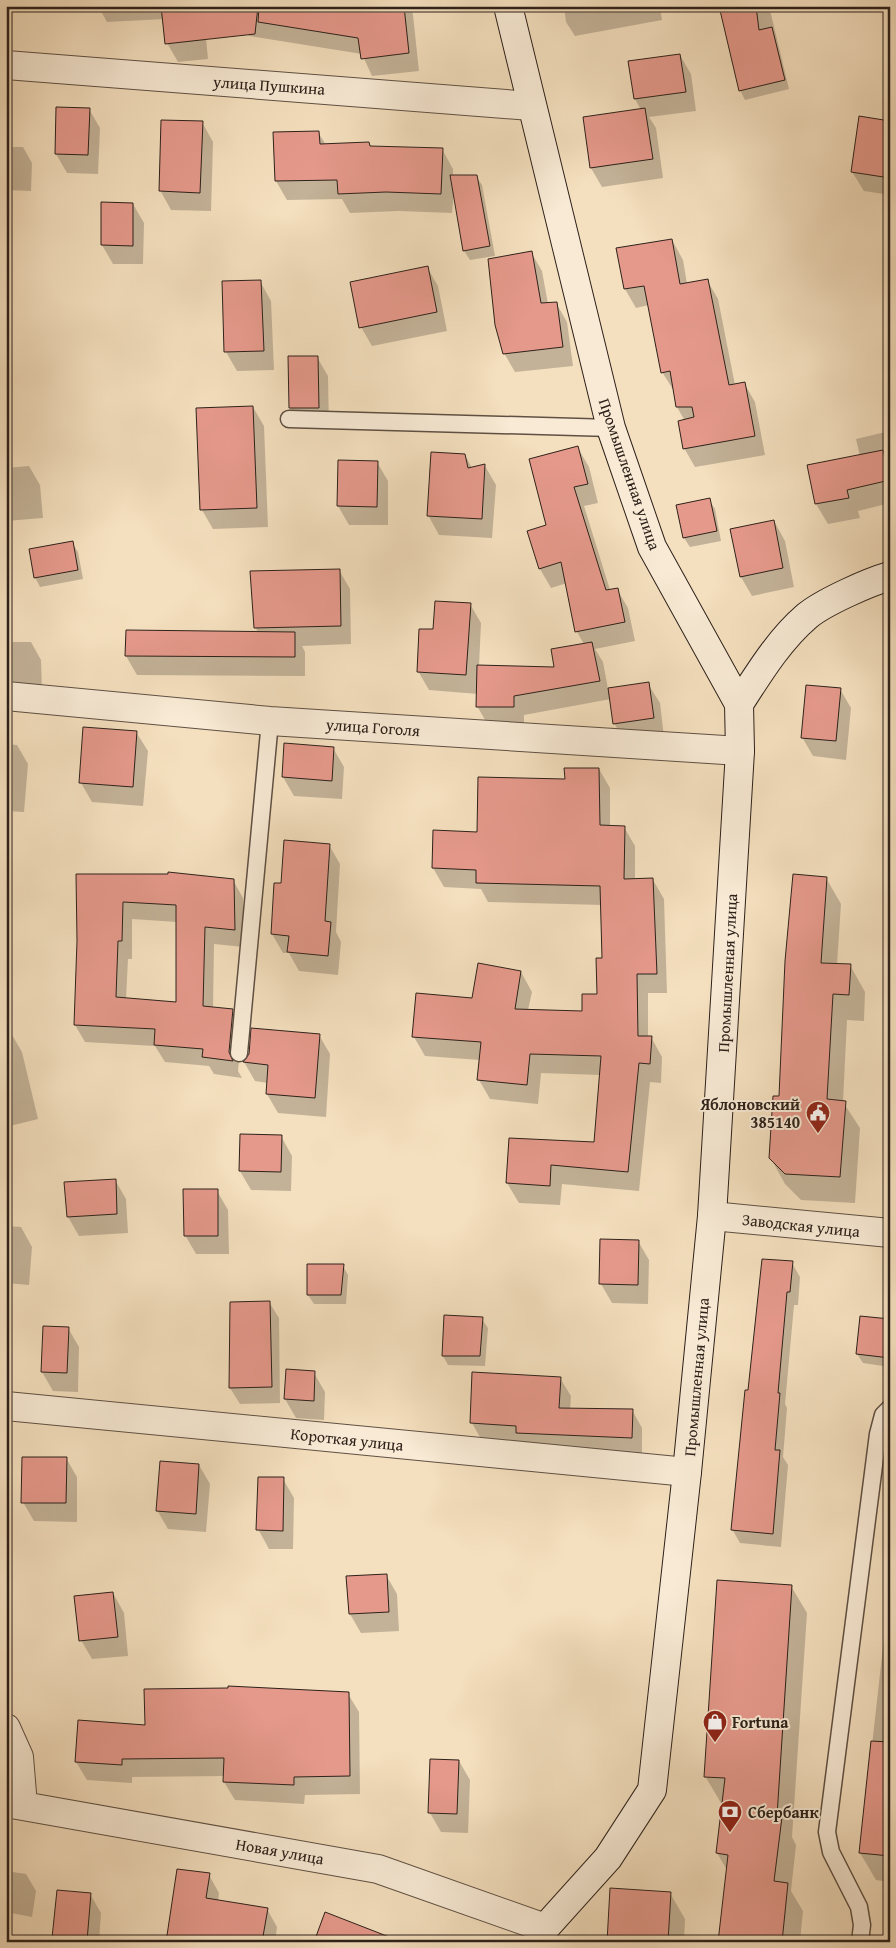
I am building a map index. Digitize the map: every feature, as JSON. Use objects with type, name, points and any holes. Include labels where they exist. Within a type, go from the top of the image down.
[{"type":"street","name":"Промышленная улица","points":[[508,6],[611,428],[652,547],[739,704],[740,751],[712,1216],[687,1472],[652,1790],[608,1858],[543,1935]]},
{"type":"street","name":"улица Пушкина","points":[[6,65],[531,106]]},
{"type":"street","points":[[739,704],[770,656],[808,615],[870,582],[890,576]]},
{"type":"street","name":"улица Гоголя","points":[[6,696],[270,721],[740,751]]},
{"type":"street","name":"Заводская улица","points":[[712,1216],[890,1233]]},
{"type":"street","name":"Короткая улица","points":[[6,1406],[687,1472]]},
{"type":"street","points":[[6,1728],[19,1757],[15,1804]]},
{"type":"street","name":"Новая улица","points":[[15,1804],[378,1869],[543,1935]]},
{"type":"lane","points":[[289,419],[611,428]]},
{"type":"lane","points":[[239,1052],[270,721]]},
{"type":"lane","points":[[860,1942],[862,1925],[859,1906],[831,1852],[827,1832],[878,1434],[883,1415],[890,1408]]},
{"type":"building","points":[[161,6],[258,6],[255,34],[165,44]]},
{"type":"building","points":[[259,6],[404,6],[409,53],[361,59],[358,38],[258,22]]},
{"type":"building","points":[[719,6],[756,6],[759,30],[772,27],[785,80],[739,91]]},
{"type":"building","points":[[680,54],[686,92],[634,99],[628,61]]},
{"type":"building","points":[[56,107],[90,108],[88,155],[55,154]]},
{"type":"building","points":[[645,108],[653,159],[590,168],[583,117]]},
{"type":"building","points":[[859,116],[890,121],[890,178],[851,172]]},
{"type":"building","points":[[161,120],[203,121],[200,193],[159,191]]},
{"type":"building","points":[[319,131],[320,144],[369,142],[370,146],[443,148],[441,194],[386,192],[338,194],[337,180],[275,181],[273,132]]},
{"type":"building","points":[[450,175],[477,175],[490,246],[463,251]]},
{"type":"building","points":[[101,202],[133,203],[133,246],[101,245]]},
{"type":"building","points":[[672,239],[680,284],[708,279],[729,385],[745,382],[755,436],[683,449],[678,421],[694,417],[692,407],[676,407],[670,371],[661,373],[644,286],[624,289],[616,248]]},
{"type":"building","points":[[532,251],[541,303],[557,302],[563,347],[503,354],[495,325],[488,259]]},
{"type":"building","points":[[428,266],[437,312],[359,328],[350,282]]},
{"type":"building","points":[[261,280],[264,351],[224,352],[222,281]]},
{"type":"building","points":[[288,356],[318,356],[319,408],[289,408]]},
{"type":"building","points":[[253,406],[257,508],[200,510],[196,408]]},
{"type":"building","points":[[578,446],[588,484],[574,487],[606,590],[618,588],[625,622],[575,632],[561,562],[539,569],[527,531],[546,525],[529,459]]},
{"type":"building","points":[[883,450],[890,480],[847,490],[849,498],[815,504],[807,465]]},
{"type":"building","points":[[431,452],[465,454],[468,468],[485,464],[482,519],[427,516]]},
{"type":"building","points":[[338,460],[378,461],[377,507],[337,506]]},
{"type":"building","points":[[710,498],[717,531],[683,538],[676,505]]},
{"type":"building","points":[[774,520],[783,568],[740,577],[730,529]]},
{"type":"building","points":[[73,541],[78,570],[34,578],[29,549]]},
{"type":"building","points":[[340,569],[341,626],[254,628],[250,571]]},
{"type":"building","points":[[435,601],[471,603],[466,675],[417,672],[419,629],[433,629]]},
{"type":"building","points":[[126,630],[295,632],[295,657],[125,656]]},
{"type":"building","points":[[592,642],[600,681],[514,696],[514,707],[476,707],[477,665],[554,667],[551,649]]},
{"type":"building","points":[[649,682],[654,718],[613,724],[608,688]]},
{"type":"building","points":[[806,685],[841,688],[836,741],[801,738]]},
{"type":"building","points":[[83,727],[137,731],[133,787],[79,783]]},
{"type":"building","points":[[284,743],[334,747],[332,781],[282,777]]},
{"type":"building","points":[[564,768],[599,768],[600,825],[625,826],[624,879],[653,878],[657,974],[637,974],[638,1036],[652,1036],[650,1064],[639,1063],[628,1172],[551,1165],[550,1186],[506,1183],[509,1138],[594,1142],[601,1056],[530,1054],[527,1085],[477,1080],[481,1042],[412,1037],[416,993],[472,998],[478,963],[521,971],[515,1009],[582,1011],[582,994],[597,994],[596,958],[602,958],[600,886],[476,883],[476,870],[432,868],[433,830],[477,832],[478,777],[565,779]]},
{"type":"building","points":[[284,840],[330,844],[325,921],[331,922],[328,956],[287,952],[289,936],[271,934],[274,883],[281,883]]},
{"type":"building","points":[[168,872],[234,879],[235,930],[205,927],[203,1006],[233,1009],[229,1052],[233,1061],[202,1057],[203,1049],[154,1045],[155,1029],[74,1025],[77,941],[76,874],[168,874]],"holes":[[[123,902],[176,905],[176,1002],[116,997],[118,941],[122,941]]]},
{"type":"building","points":[[793,874],[827,877],[821,963],[851,964],[849,995],[833,994],[827,1099],[846,1101],[840,1177],[785,1174],[769,1158],[773,1096],[779,1096],[785,961]]},
{"type":"building","points":[[251,1028],[320,1034],[315,1098],[266,1094],[268,1065],[243,1062],[249,1054]]},
{"type":"building","points":[[240,1134],[282,1135],[281,1172],[239,1171]]},
{"type":"building","points":[[116,1179],[117,1214],[67,1217],[64,1182]]},
{"type":"building","points":[[183,1189],[218,1189],[218,1236],[184,1236]]},
{"type":"building","points":[[600,1239],[639,1240],[638,1285],[599,1284]]},
{"type":"building","points":[[762,1259],[793,1261],[790,1292],[787,1292],[778,1393],[780,1393],[775,1450],[780,1450],[773,1534],[731,1530],[745,1390],[748,1390]]},
{"type":"building","points":[[307,1264],[344,1264],[341,1295],[307,1295]]},
{"type":"building","points":[[270,1301],[272,1387],[229,1388],[230,1302]]},
{"type":"building","points":[[444,1315],[483,1317],[480,1356],[442,1356]]},
{"type":"building","points":[[860,1316],[890,1319],[890,1358],[856,1354]]},
{"type":"building","points":[[43,1326],[69,1327],[67,1373],[41,1372]]},
{"type":"building","points":[[286,1369],[315,1371],[314,1401],[284,1399]]},
{"type":"building","points":[[472,1372],[561,1377],[559,1408],[633,1409],[632,1438],[516,1433],[516,1426],[470,1423]]},
{"type":"building","points":[[22,1457],[67,1457],[66,1503],[21,1503]]},
{"type":"building","points":[[160,1461],[199,1464],[196,1514],[156,1511]]},
{"type":"building","points":[[258,1477],[284,1477],[283,1531],[256,1530]]},
{"type":"building","points":[[387,1574],[389,1612],[349,1614],[346,1576]]},
{"type":"building","points":[[717,1580],[792,1585],[777,1816],[782,1817],[774,1881],[788,1883],[782,1942],[718,1942],[728,1855],[716,1853],[725,1778],[704,1777]]},
{"type":"building","points":[[113,1592],[118,1637],[79,1641],[74,1596]]},
{"type":"building","points":[[228,1686],[349,1692],[350,1776],[294,1777],[294,1785],[223,1782],[224,1758],[122,1759],[122,1765],[75,1762],[78,1720],[145,1725],[144,1689],[228,1688]]},
{"type":"building","points":[[871,1741],[890,1742],[890,1856],[859,1853]]},
{"type":"building","points":[[430,1759],[459,1760],[457,1814],[428,1813]]},
{"type":"building","points":[[177,1869],[210,1873],[206,1898],[268,1908],[262,1942],[166,1942]]},
{"type":"building","points":[[610,1888],[671,1892],[668,1942],[607,1942]]},
{"type":"building","points":[[57,1890],[91,1893],[87,1941],[52,1938]]},
{"type":"building","points":[[325,1912],[397,1940],[396,1942],[314,1942]]},
{"type":"place","name":"Яблоновский 385140","points":[[818,1134]]},
{"type":"place","name":"Fortuna","points":[[715,1743]]},
{"type":"place","name":"Сбербанк","points":[[730,1833]]}]
